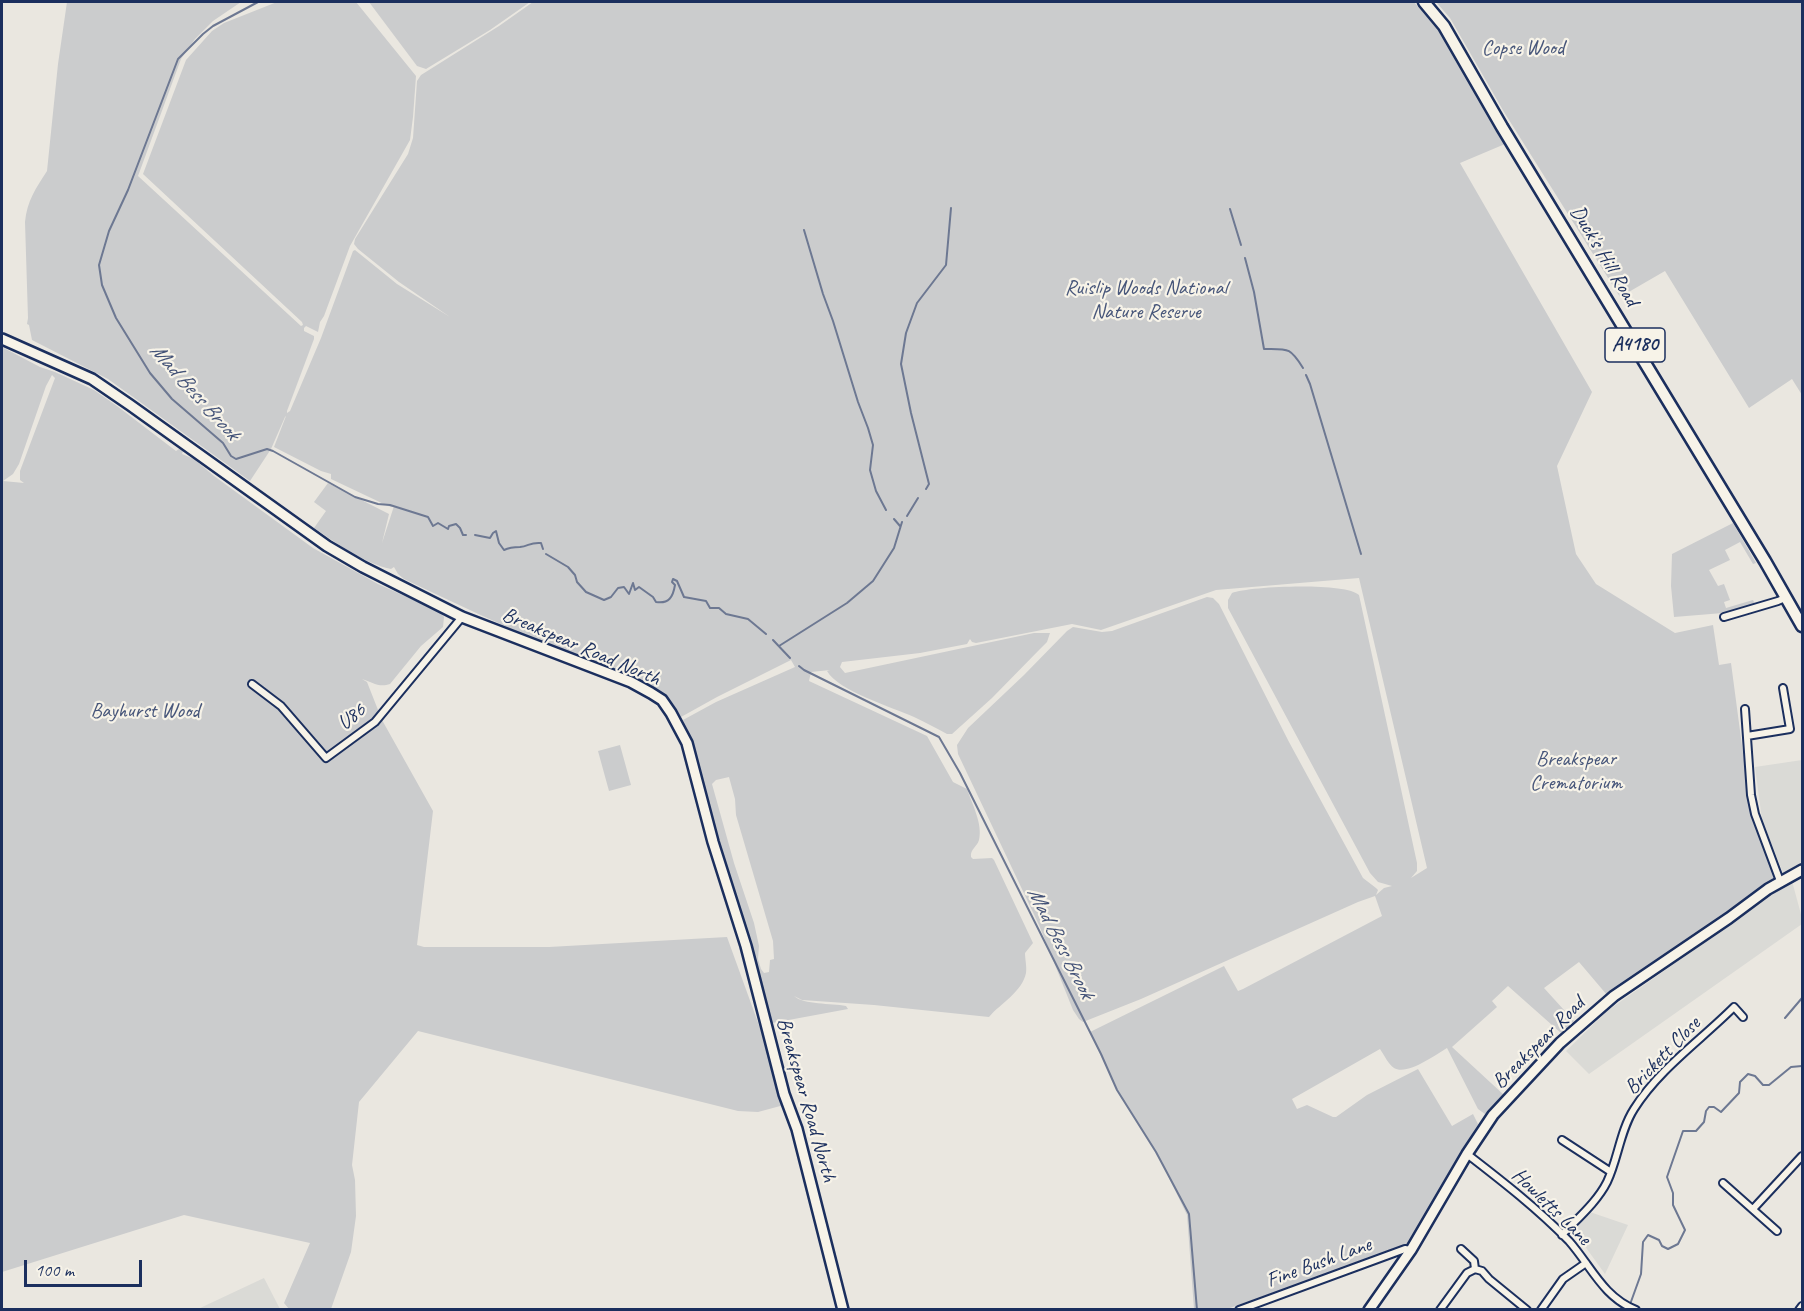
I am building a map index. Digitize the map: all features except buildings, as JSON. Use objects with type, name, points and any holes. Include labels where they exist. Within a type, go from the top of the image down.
[{"type":"main road","name":"Duck's Hill Road","points":[[1424,2],[1444,26],[1502,127],[1803,626]]},
{"type":"street","name":"Breakspear Road North","points":[[2,339],[92,380],[327,546],[363,567],[462,617],[631,682],[658,697],[671,713],[687,743],[713,842],[746,946],[773,1053],[803,1150],[843,1310]]},
{"type":"street","points":[[1724,617],[1785,598]]},
{"type":"street","name":"U86","points":[[252,684],[281,706],[326,758],[375,722],[462,617]]},
{"type":"street","points":[[1783,688],[1791,738]]},
{"type":"street","points":[[1745,709],[1751,795],[1755,814],[1780,881]]},
{"type":"street","points":[[1747,736],[1790,729]]},
{"type":"street","name":"Breakspear Road","points":[[1369,1310],[1411,1250],[1467,1154],[1493,1115],[1573,1031],[1614,996],[1780,881],[1803,870]]},
{"type":"street","name":"Brickett Close","points":[[1562,1235],[1606,1184],[1626,1125],[1645,1094],[1669,1068],[1734,1007],[1743,1017]]},
{"type":"street","points":[[1562,1140],[1611,1172]]},
{"type":"street","name":"Howletts Lane","points":[[1467,1154],[1562,1235],[1605,1288],[1624,1305],[1635,1309]]},
{"type":"street","points":[[1753,1209],[1803,1156]]},
{"type":"street","points":[[1723,1183],[1777,1231]]},
{"type":"street","points":[[1461,1249],[1474,1261],[1475,1269]]},
{"type":"street","name":"Fine Bush Lane","points":[[1239,1310],[1405,1250],[1411,1250]]},
{"type":"street","points":[[1541,1310],[1563,1279],[1586,1263]]},
{"type":"street","points":[[1440,1310],[1467,1273],[1475,1269],[1482,1271],[1527,1310]]},
{"type":"street","points":[[1799,1310],[1803,1306]]},
{"type":"shaded area","points":[[1802,760],[1802,862],[1783,873],[1762,820],[1755,767]]},
{"type":"shaded area","points":[[1792,881],[1802,924],[1589,1074],[1566,1051],[1607,1011]]},
{"type":"shaded area","points":[[1581,1209],[1628,1225],[1605,1274],[1566,1220]]},
{"type":"shaded area","points":[[264,1278],[280,1309],[198,1309]]},
{"type":"green space","points":[[67,2],[241,2],[213,21],[195,39],[181,59],[138,176],[301,326],[302,322],[143,174],[186,60],[212,31],[224,23],[277,2],[356,2],[416,76],[410,140],[350,246],[318,332],[306,326],[304,328],[304,331],[314,336],[314,339],[287,413],[290,411],[321,338],[353,251],[355,250],[397,284],[450,317],[399,282],[358,249],[354,244],[355,239],[408,154],[413,138],[417,81],[421,75],[533,2],[1414,2],[1437,28],[1505,144],[1460,163],[1592,392],[1557,466],[1576,554],[1596,584],[1675,633],[1713,625],[1719,665],[1731,663],[1750,806],[1777,881],[1727,911],[1634,979],[1607,995],[1579,962],[1544,988],[1574,1021],[1561,1033],[1508,986],[1492,1001],[1497,1007],[1452,1047],[1504,1095],[1485,1114],[1478,1109],[1447,1048],[1421,1064],[1400,1070],[1390,1065],[1380,1049],[1292,1099],[1297,1109],[1307,1105],[1336,1117],[1367,1095],[1418,1069],[1452,1126],[1473,1114],[1478,1124],[1412,1243],[1227,1309],[1194,1309],[1187,1215],[1158,1155],[1117,1090],[1090,1032],[1224,966],[1238,991],[1243,989],[1382,916],[1375,896],[1141,999],[1083,1022],[1073,1010],[1039,925],[958,754],[957,745],[968,728],[1073,627],[1102,632],[1112,631],[1207,597],[1213,598],[1219,604],[1289,742],[1363,878],[1378,890],[1376,895],[1384,888],[1392,886],[1378,882],[1370,873],[1228,608],[1228,600],[1232,593],[1257,589],[1297,586],[1336,588],[1359,595],[1417,863],[1417,871],[1411,878],[1427,868],[1359,578],[1216,590],[1101,630],[1072,624],[976,643],[970,639],[967,644],[920,653],[842,662],[840,667],[845,673],[1034,633],[1050,633],[1047,642],[992,698],[952,734],[947,734],[914,717],[854,692],[833,678],[827,671],[830,670],[811,672],[809,681],[927,736],[953,782],[967,789],[974,808],[980,834],[971,857],[994,860],[1033,943],[1025,953],[1024,980],[989,1017],[802,1000],[794,996],[798,999],[804,1001],[846,1006],[848,1009],[767,1024],[683,720],[716,702],[795,667],[791,660],[681,717],[671,702],[660,692],[632,676],[568,654],[442,597],[404,579],[394,567],[391,569],[361,558],[314,528],[326,511],[314,502],[328,483],[389,514],[382,543],[394,506],[388,506],[331,479],[331,474],[274,447],[286,416],[271,449],[250,481],[108,379],[32,340],[27,324],[25,222],[30,201],[47,171]],"holes":[[[729,777],[735,799],[736,815],[773,941],[774,959],[770,960],[769,972],[764,973],[758,959],[759,946],[754,923],[712,784],[716,780]]]},
{"type":"green space","points":[[369,2],[530,2],[490,30],[426,69],[417,66]]},
{"type":"green space","name":"Copse Wood","points":[[1436,2],[1802,2],[1802,395],[1792,379],[1749,408],[1665,271],[1620,297],[1504,112],[1450,18]]},
{"type":"green space","name":"Bayhurst Wood","points":[[2,347],[40,367],[94,390],[176,451],[179,449],[183,451],[182,454],[194,459],[313,548],[378,584],[440,612],[444,617],[443,627],[421,646],[390,684],[379,685],[362,679],[367,682],[382,720],[433,811],[417,945],[424,947],[549,947],[727,937],[765,1042],[784,1105],[758,1112],[738,1111],[418,1031],[359,1102],[352,1165],[355,1180],[356,1216],[351,1252],[331,1309],[289,1309],[284,1303],[310,1243],[184,1215],[2,1272]],"holes":[[[52,375],[55,378],[20,471],[20,480],[24,483],[3,481],[13,474],[19,464],[46,386]]]},
{"type":"green space","points":[[1733,523],[1756,563],[1753,564],[1740,542],[1725,550],[1730,560],[1709,570],[1718,586],[1724,584],[1730,600],[1724,602],[1726,608],[1753,600],[1755,604],[1723,613],[1674,617],[1671,586],[1672,554]]},
{"type":"green space","points":[[620,745],[631,785],[609,791],[598,751]]},
{"type":"waterway","name":"Mad Bess Brook","points":[[258,2],[213,26],[178,59],[128,190],[109,231],[99,265],[102,285],[116,318],[150,373],[172,399],[223,443],[231,456],[236,459],[267,449],[273,451],[355,497],[428,517],[433,526],[438,523],[448,529],[449,526],[456,524],[463,535],[466,535]]},
{"type":"waterway","points":[[926,489],[929,484],[901,364],[906,333],[917,303],[946,265],[951,208]]},
{"type":"waterway","points":[[1230,209],[1241,245]]},
{"type":"waterway","points":[[804,230],[873,445],[870,470],[876,491],[886,510]]},
{"type":"waterway","points":[[1245,258],[1254,292],[1264,349],[1288,351],[1295,356],[1303,368]]},
{"type":"waterway","points":[[1306,375],[1361,554]]},
{"type":"waterway","points":[[907,516],[918,498]]},
{"type":"waterway","points":[[894,519],[900,526]]},
{"type":"waterway","points":[[779,646],[847,603],[873,581],[894,548],[902,522]]},
{"type":"waterway","name":"Mad Bess Brook","points":[[475,535],[490,538],[496,531],[499,543],[504,550],[537,543],[541,543],[543,549]]},
{"type":"waterway","name":"Mad Bess Brook","points":[[546,554],[568,567],[586,592],[604,600],[611,597],[618,588],[624,587],[629,594],[633,583],[635,590],[639,587],[656,602],[664,602],[670,599],[673,593],[675,585],[672,582],[673,579],[677,581],[684,597],[706,601],[710,608],[719,608],[726,614],[748,619],[766,634]]},
{"type":"waterway","name":"Mad Bess Brook","points":[[773,640],[790,658]]},
{"type":"waterway","name":"Mad Bess Brook","points":[[799,666],[939,737],[960,773],[1117,1090],[1156,1152],[1189,1214],[1197,1310]]},
{"type":"waterway","points":[[1785,1018],[1802,998]]},
{"type":"waterway","points":[[1628,1310],[1641,1274],[1643,1242],[1648,1235],[1659,1240],[1662,1246],[1668,1249],[1678,1244],[1685,1230],[1673,1205],[1673,1193],[1667,1177],[1683,1131],[1696,1131],[1704,1122],[1709,1107],[1714,1107],[1721,1112],[1739,1093],[1740,1082],[1748,1074],[1755,1076],[1763,1085],[1769,1085],[1791,1067],[1802,1066]]},
{"type":"park label","name":"Ruislip Woods National Nature Reserve","points":[[1146,300]]},
{"type":"park label","name":"Breakspear Crematorium","points":[[1576,771]]}]
